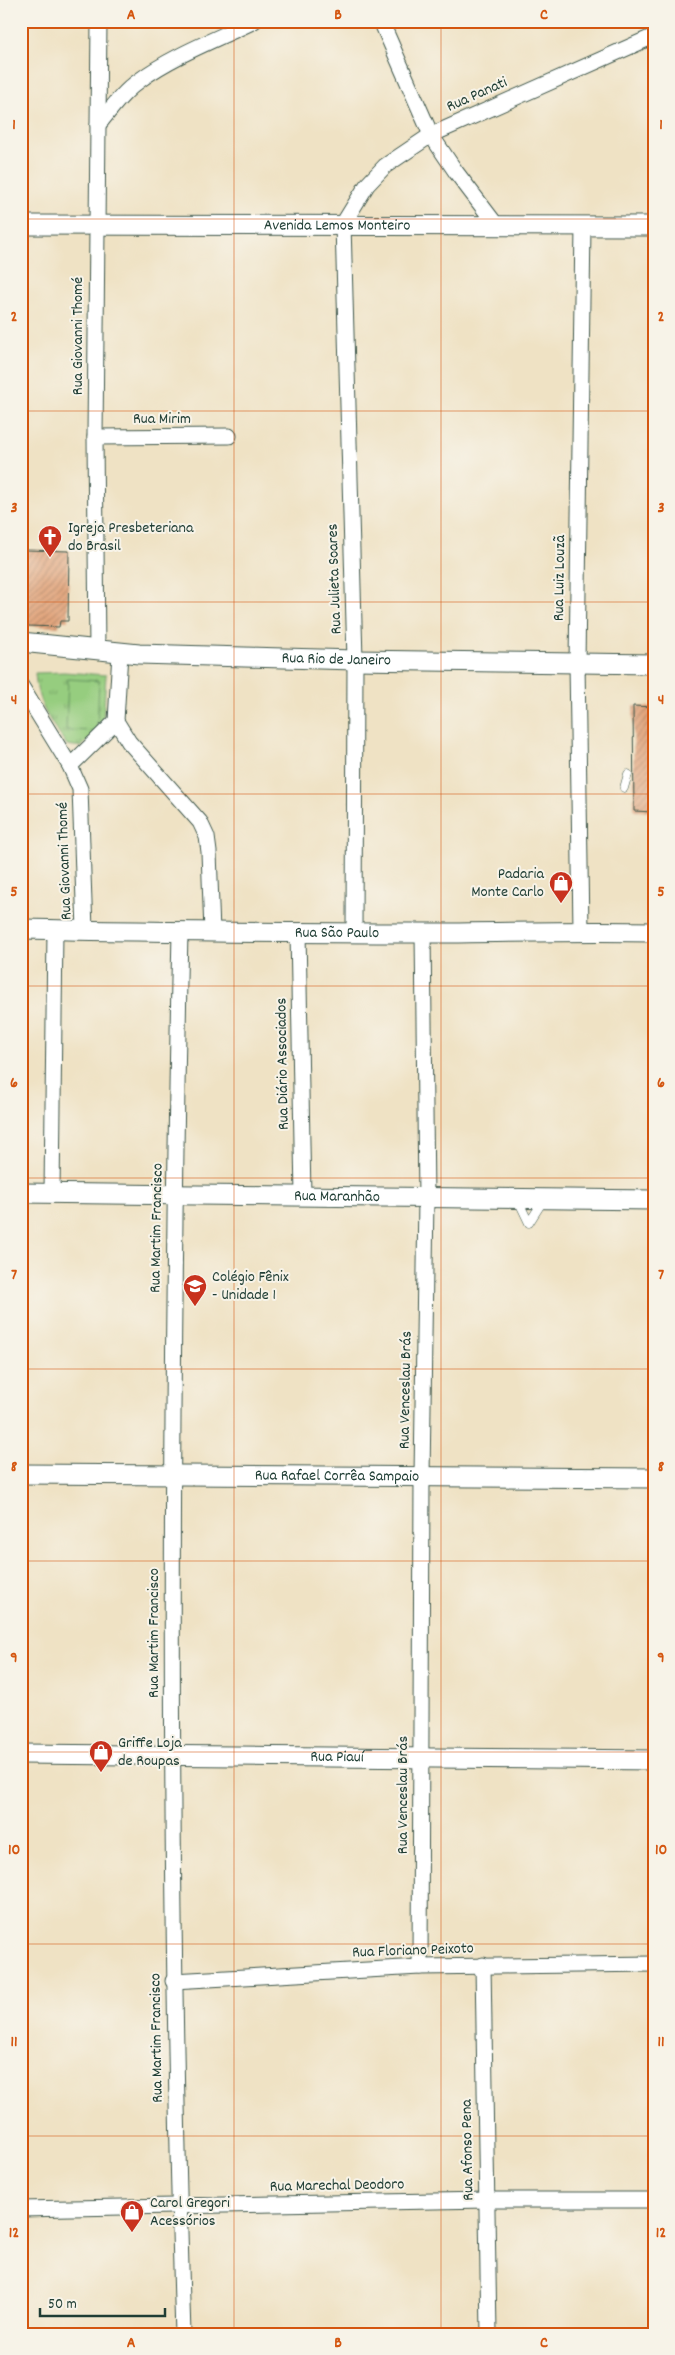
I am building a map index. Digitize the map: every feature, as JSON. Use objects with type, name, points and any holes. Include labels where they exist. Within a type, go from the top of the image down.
[{"type":"street","name":"Rua Giovanni Thomé","points":[[97,651],[95,436],[99,21]]},
{"type":"street","points":[[98,125],[120,98],[140,80],[254,21]]},
{"type":"street","points":[[381,21],[431,135],[497,226]]},
{"type":"street","name":"Rua Panati","points":[[343,224],[367,185],[385,166],[431,135],[654,36]]},
{"type":"street","name":"Avenida Lemos Monteiro","points":[[21,225],[343,224],[654,226]]},
{"type":"street","name":"Rua Julieta Soares","points":[[343,224],[355,660],[354,932]]},
{"type":"street","name":"Rua Luiz Louzã","points":[[581,930],[577,663],[583,226]]},
{"type":"street","name":"Rua Mirim","points":[[95,436],[229,436]]},
{"type":"street","name":"Rua Rio de Janeiro","points":[[21,642],[120,653],[355,660],[654,664]]},
{"type":"street","points":[[120,653],[116,721],[122,732],[200,822],[209,852],[212,932]]},
{"type":"street","name":"Rua Giovanni Thomé","points":[[21,686],[70,766],[80,789],[85,930]]},
{"type":"street","points":[[70,766],[116,721]]},
{"type":"street","name":"Rua São Paulo","points":[[21,929],[180,932],[422,933],[581,930],[654,932]]},
{"type":"street","points":[[52,1192],[55,930]]},
{"type":"street","name":"Rua Martim Francisco","points":[[180,932],[174,1195],[172,1756],[173,1980],[183,2334]]},
{"type":"street","name":"Rua Diário Associados","points":[[298,932],[303,1196]]},
{"type":"street","name":"Rua Venceslau Brás","points":[[420,1967],[422,1477],[426,1198],[422,933]]},
{"type":"street","name":"Rua Maranhão","points":[[21,1193],[654,1200]]},
{"type":"street","name":"Rua Rafael Corrêa Sampaio","points":[[21,1474],[654,1478]]},
{"type":"street","name":"Rua Piauí","points":[[21,1754],[654,1760]]},
{"type":"street","name":"Rua Floriano Peixoto","points":[[173,1980],[420,1967],[654,1964]]},
{"type":"street","name":"Rua Afonso Pena","points":[[483,1965],[489,2334]]},
{"type":"street","name":"Rua Marechal Deodoro","points":[[21,2209],[487,2200],[654,2200]]},
{"type":"lane","points":[[624,788],[628,774]]},
{"type":"green space","points":[[64,672],[106,675],[103,725],[81,747],[67,745],[49,719],[38,694],[35,673]]},
{"type":"green space","points":[[68,679],[99,681],[97,731],[66,730]]},
{"type":"building","points":[[25,550],[69,551],[68,621],[60,621],[59,627],[28,626],[23,618]]},
{"type":"building","points":[[633,706],[654,707],[654,812],[634,811]]},
{"type":"place","name":"Igreja Presbeteriana do Brasil","points":[[50,558]]},
{"type":"place","name":"Padaria Monte Carlo","points":[[561,904]]},
{"type":"place","name":"Colégio Fênix - Unidade 1","points":[[195,1307]]},
{"type":"place","name":"Griffe Loja de Roupas","points":[[101,1773]]},
{"type":"place","name":"Carol Gregori Acessórios","points":[[132,2233]]}]
